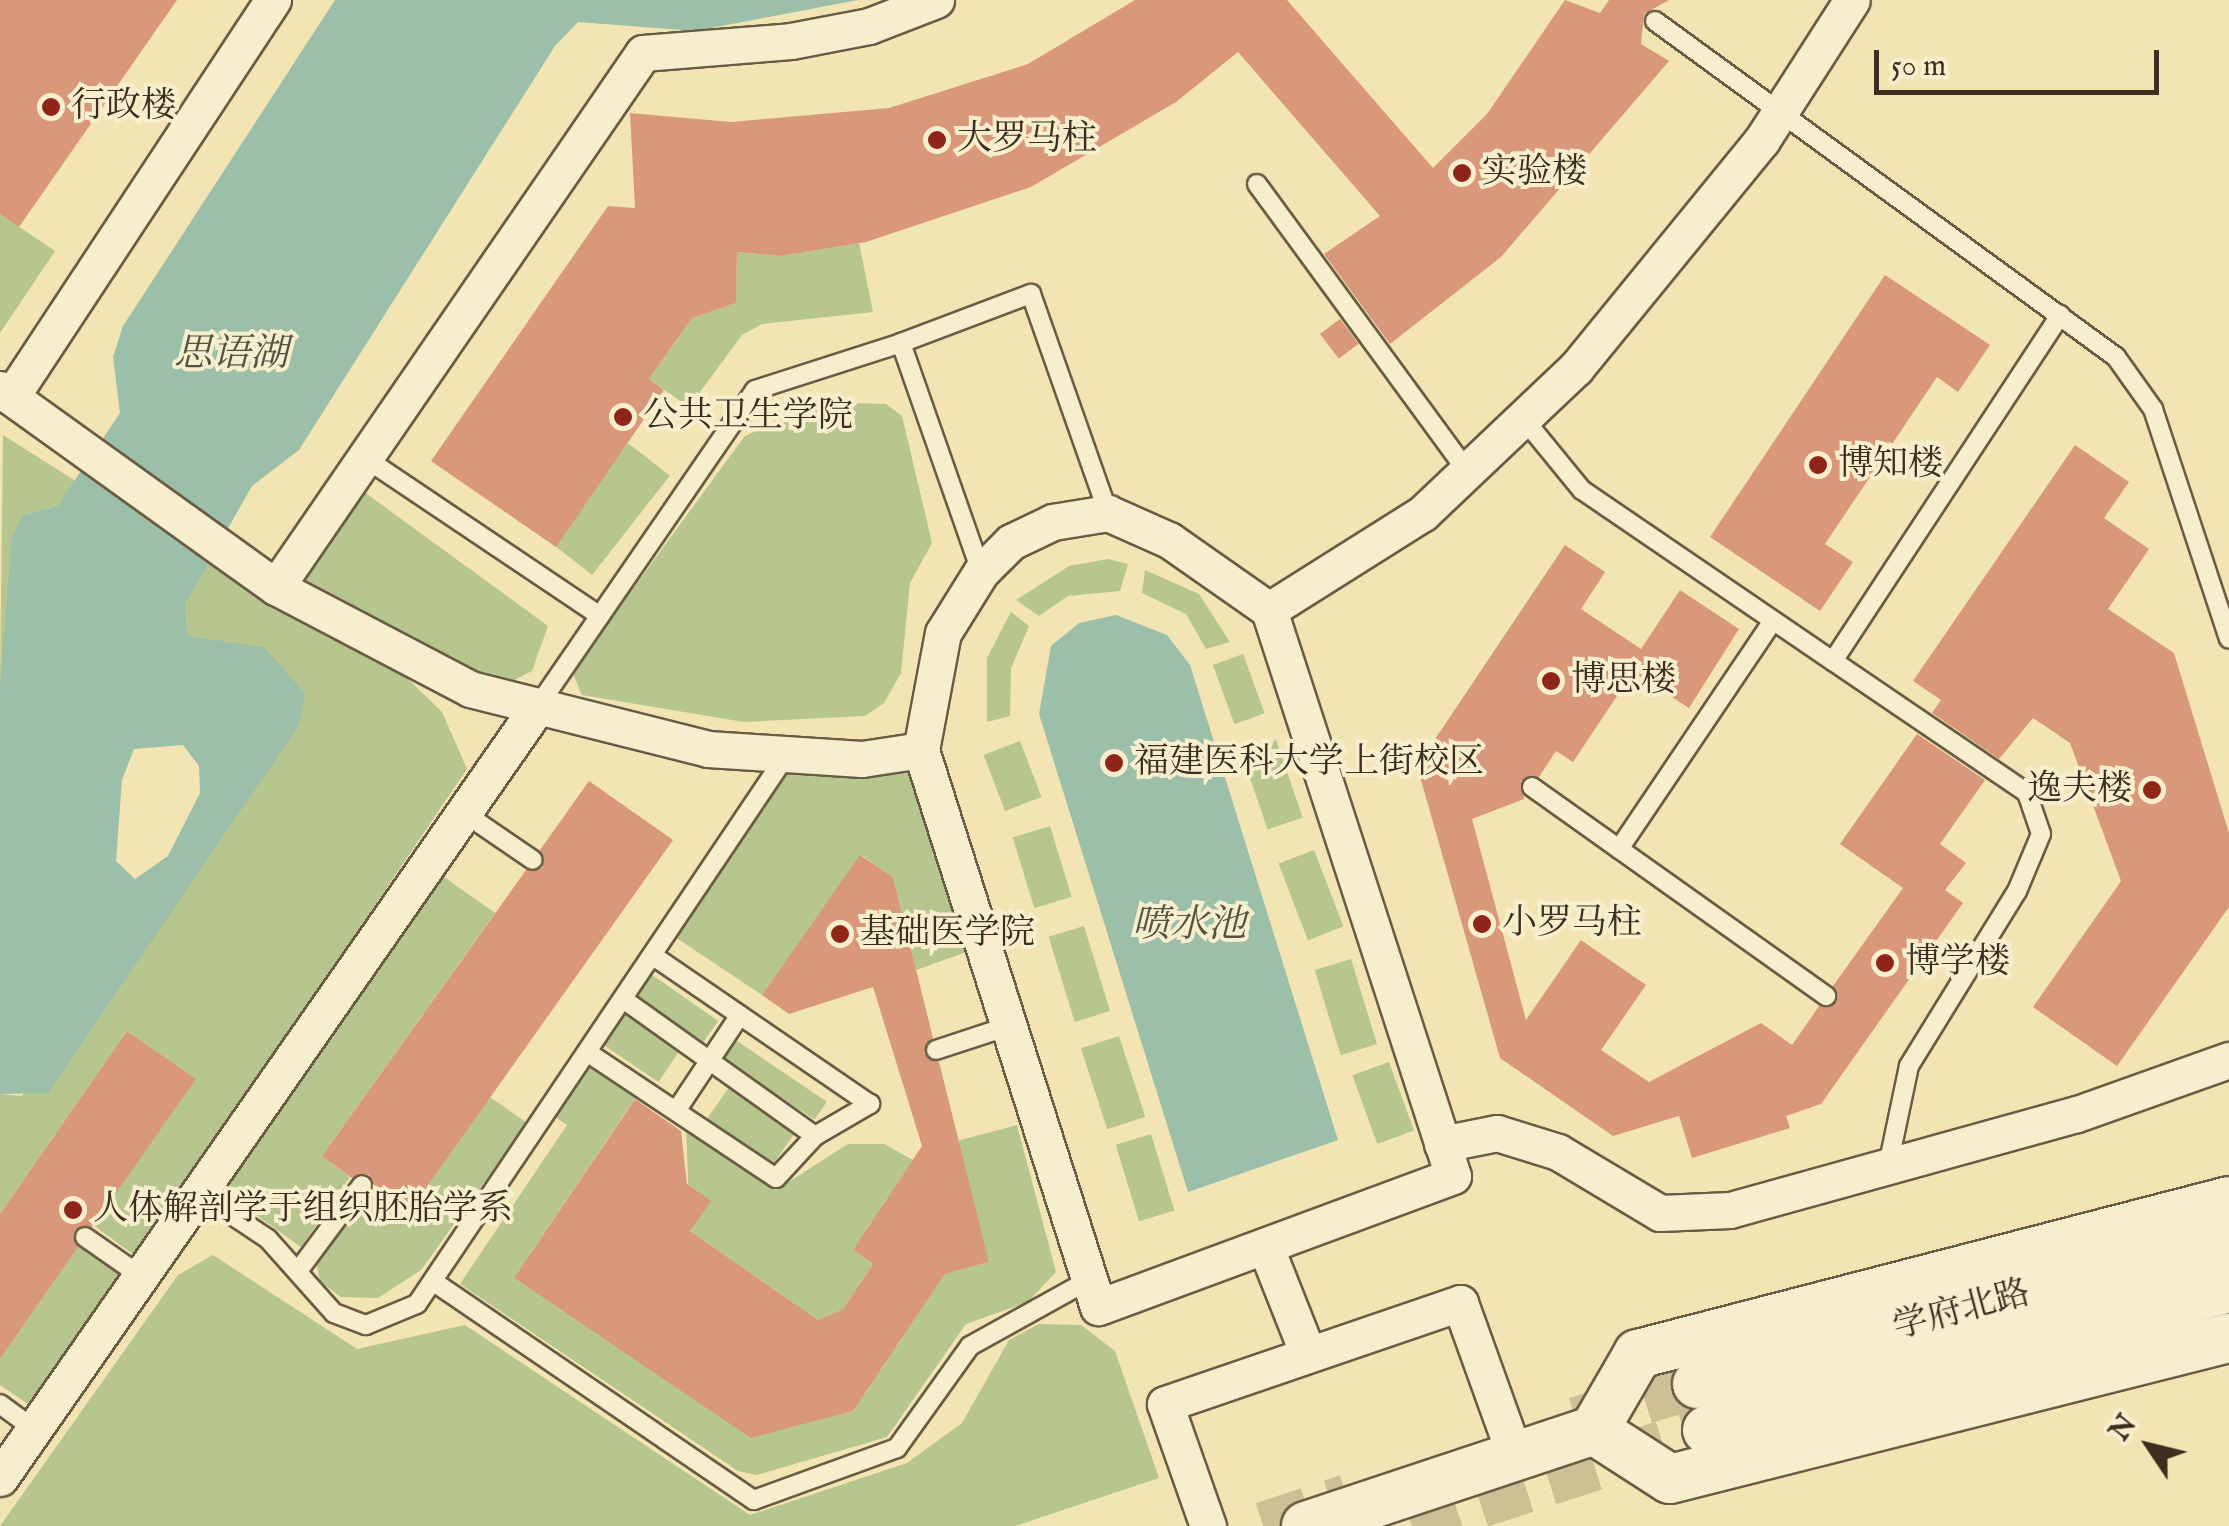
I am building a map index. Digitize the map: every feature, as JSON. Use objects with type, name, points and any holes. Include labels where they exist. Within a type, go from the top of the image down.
[{"type":"main road","points":[[1306,1526],[1594,1430],[1638,1354],[2229,1201]]},
{"type":"main road","name":"学府北路","points":[[1697,1384],[2229,1244]]},
{"type":"main road","name":"学府北路","points":[[1707,1430],[2229,1288]]},
{"type":"main road","points":[[1594,1430],[1670,1478],[2229,1338]]},
{"type":"street","points":[[273,0],[4,400],[241,559],[276,587],[470,689],[708,749],[785,757],[921,750]]},
{"type":"street","points":[[276,587],[643,53],[790,41],[869,26],[936,0]]},
{"type":"street","points":[[1270,610],[1333,576],[1468,472],[1651,284],[1781,110],[1852,0]]},
{"type":"street","points":[[1108,513],[1169,540],[1270,610],[1453,1176],[1098,1307],[921,750],[943,634],[980,572],[1011,542],[1054,522],[1108,513]]},
{"type":"street","points":[[0,1478],[538,706]]},
{"type":"street","points":[[1442,1144],[1497,1133],[1558,1152],[1660,1213],[1730,1210],[1888,1166],[2229,1060]]},
{"type":"street","points":[[1266,1248],[1308,1354]]},
{"type":"street","points":[[1208,1526],[1165,1404],[1460,1303],[1515,1456]]},
{"type":"lane","points":[[1655,22],[2116,356],[2153,409],[2229,639]]},
{"type":"lane","points":[[1256,184],[1468,472]]},
{"type":"lane","points":[[538,706],[755,390],[1032,294],[1108,513]]},
{"type":"lane","points":[[1833,661],[2060,315]]},
{"type":"lane","points":[[901,342],[980,572]]},
{"type":"lane","points":[[1523,418],[1582,490],[2027,794],[2042,834],[2018,890],[1909,1066],[1888,1166]]},
{"type":"lane","points":[[365,458],[600,616]]},
{"type":"lane","points":[[1619,849],[1773,621]]},
{"type":"lane","points":[[199,1192],[298,1271],[334,1313],[366,1325],[417,1304],[785,757]]},
{"type":"lane","points":[[1532,787],[1826,996]]},
{"type":"lane","points":[[464,813],[533,860]]},
{"type":"lane","points":[[587,1052],[776,1178],[815,1136],[870,1104],[652,956]]},
{"type":"lane","points":[[623,999],[815,1136]]},
{"type":"lane","points":[[676,1111],[740,1015]]},
{"type":"lane","points":[[936,1050],[1009,1026]]},
{"type":"lane","points":[[298,1271],[362,1185]]},
{"type":"lane","points":[[85,1237],[140,1276]]},
{"type":"lane","points":[[434,1282],[754,1500],[897,1448],[970,1346],[1090,1280]]},
{"type":"lane","points":[[0,1404],[34,1429]]},
{"type":"shaded area","points":[[0,214],[55,251],[0,333]]},
{"type":"shaded area","points":[[859,243],[873,312],[762,324],[742,335],[689,407],[649,379],[692,318],[736,303],[737,252],[780,256]]},
{"type":"shaded area","points":[[886,404],[902,416],[932,543],[910,583],[901,673],[884,703],[865,716],[744,722],[582,695],[572,672],[744,437],[798,409]]},
{"type":"shaded area","points":[[3,435],[77,482],[58,505],[23,515],[0,684]]},
{"type":"shaded area","points":[[628,443],[670,476],[592,575],[550,542]]},
{"type":"shaded area","points":[[356,486],[548,626],[532,671],[499,688],[289,586]]},
{"type":"shaded area","points":[[208,558],[404,675],[442,712],[467,769],[137,1257],[93,1225],[195,1079],[127,1031],[0,1214],[0,1094],[22,1096],[299,725],[188,636],[185,604]]},
{"type":"shaded area","points":[[1108,559],[1128,564],[1120,591],[1068,596],[1039,616],[1016,600],[1069,566]]},
{"type":"shaded area","points":[[1145,570],[1199,594],[1230,642],[1206,649],[1186,614],[1142,593]]},
{"type":"shaded area","points":[[1011,612],[1029,626],[1011,668],[1010,716],[987,722],[987,658]]},
{"type":"shaded area","points":[[1243,654],[1265,713],[1234,724],[1213,665]]},
{"type":"shaded area","points":[[1276,740],[1303,818],[1268,830],[1241,752]]},
{"type":"shaded area","points":[[1020,741],[1042,797],[1005,811],[984,755]]},
{"type":"shaded area","points":[[913,760],[975,949],[916,970],[893,877],[861,855],[762,995],[675,937],[788,768]]},
{"type":"shaded area","points":[[1050,826],[1072,897],[1034,908],[1013,837]]},
{"type":"shaded area","points":[[1314,850],[1343,927],[1308,940],[1279,864]]},
{"type":"shaded area","points":[[437,872],[495,913],[322,1156],[350,1177],[301,1247],[214,1185]]},
{"type":"shaded area","points":[[1084,926],[1110,1011],[1075,1022],[1049,937]]},
{"type":"shaded area","points":[[1351,959],[1377,1044],[1341,1055],[1315,970]]},
{"type":"shaded area","points":[[651,974],[718,1021],[702,1044],[635,997]]},
{"type":"shaded area","points":[[623,1011],[680,1050],[658,1082],[601,1043]]},
{"type":"shaded area","points":[[1119,1036],[1145,1117],[1107,1129],[1081,1048]]},
{"type":"shaded area","points":[[734,1039],[827,1102],[815,1120],[722,1057]]},
{"type":"shaded area","points":[[1389,1062],[1414,1131],[1377,1144],[1352,1075]]},
{"type":"shaded area","points":[[586,1065],[635,1098],[514,1278],[751,1437],[853,1411],[945,1274],[989,1262],[957,1141],[1017,1125],[1056,1272],[1028,1302],[966,1324],[887,1437],[757,1475],[738,1471],[460,1284],[567,1125],[552,1115]]},
{"type":"shaded area","points":[[730,1086],[796,1132],[773,1165],[707,1119]]},
{"type":"shaded area","points":[[490,1097],[527,1123],[421,1270],[378,1298],[341,1297],[320,1281],[316,1262],[369,1190],[406,1215]]},
{"type":"shaded area","points":[[686,1126],[776,1190],[848,1144],[884,1144],[913,1160],[853,1250],[873,1264],[843,1309],[818,1320],[690,1231]]},
{"type":"shaded area","points":[[1151,1134],[1174,1211],[1139,1221],[1116,1145]]},
{"type":"shaded area","points":[[79,1245],[122,1275],[31,1406],[0,1385],[0,1359]]},
{"type":"shaded area","points":[[213,1255],[357,1349],[465,1325],[750,1515],[907,1463],[962,1423],[1009,1340],[1039,1324],[1081,1325],[1115,1351],[1159,1478],[1015,1526],[0,1526],[178,1275]]},
{"type":"water","name":"思语湖","points":[[335,0],[858,0],[695,31],[578,22],[555,46],[299,450],[252,486],[185,604],[188,636],[263,647],[284,669],[305,694],[299,725],[48,1093],[0,1094],[0,684],[12,537],[23,515],[58,505],[120,413],[113,357],[123,326]],"holes":[[[183,745],[199,766],[200,793],[168,856],[135,879],[116,861],[122,780],[134,749]]]},
{"type":"water","name":"喷水池","points":[[1116,615],[1167,635],[1190,665],[1338,1140],[1188,1192],[1039,714],[1051,646],[1079,623]]},
{"type":"building","name":"行政楼","points":[[0,0],[177,0],[19,227],[0,214]]},
{"type":"building","points":[[1135,0],[1287,0],[1433,168],[1487,114],[1565,0],[1600,13],[1609,0],[1669,0],[1644,14],[1641,44],[1669,61],[1501,257],[1390,344],[1324,254],[1380,216],[1238,52],[1176,102],[1031,187],[866,242],[780,256],[737,252],[736,303],[692,318],[649,379],[664,390],[556,547],[431,461],[608,206],[635,208],[630,113],[731,122],[889,108],[1028,64]]},
{"type":"building","name":"博知楼","points":[[1885,275],[1990,345],[1958,392],[1937,377],[1825,544],[1853,562],[1820,611],[1710,537]]},
{"type":"building","points":[[1340,319],[1359,344],[1339,359],[1320,334]]},
{"type":"building","name":"逸夫楼","points":[[2075,445],[2129,482],[2104,518],[2149,549],[2108,609],[2174,653],[2229,833],[2229,907],[2117,1066],[2033,1007],[2121,881],[2070,743],[2033,718],[1999,759],[1932,713],[1941,700],[1913,681]]},
{"type":"building","points":[[1565,545],[1605,572],[1581,609],[1641,649],[1680,590],[1739,629],[1689,708],[1633,672],[1573,762],[1556,751],[1539,777],[1521,781],[1524,799],[1472,819],[1526,1020],[1581,940],[1646,985],[1601,1050],[1649,1082],[1761,1023],[1792,1045],[1819,1006],[1837,1002],[1833,986],[1903,888],[1840,844],[1917,734],[1985,780],[1940,844],[1966,863],[1945,890],[1963,903],[1821,1104],[1786,1116],[1790,1128],[1692,1158],[1679,1116],[1613,1136],[1500,1058],[1417,766]]},
{"type":"building","points":[[589,781],[673,840],[406,1216],[372,1192],[369,1174],[352,1178],[322,1156],[526,870],[543,868],[540,850]]},
{"type":"building","points":[[860,855],[893,877],[933,1038],[924,1053],[939,1062],[989,1262],[945,1274],[853,1411],[751,1438],[514,1278],[635,1099],[681,1131],[687,1184],[711,1201],[690,1231],[818,1320],[843,1309],[873,1264],[853,1250],[922,1146],[873,987],[789,1014],[762,995]]},
{"type":"building","points":[[127,1031],[196,1079],[92,1227],[75,1229],[78,1247],[0,1359],[0,1214]]},
{"type":"tunnel","points":[[1576,1421],[1697,1384]]},
{"type":"tunnel","points":[[1412,1526],[1707,1430]]},
{"type":"tunnel","points":[[1263,1526],[1347,1498]]},
{"type":"place","name":"行政楼","points":[[51,107]]},
{"type":"place","name":"大罗马柱","points":[[937,140]]},
{"type":"place","name":"实验楼","points":[[1462,173]]},
{"type":"place","name":"公共卫生学院","points":[[623,417]]},
{"type":"place","name":"博知楼","points":[[1818,465]]},
{"type":"place","name":"博思楼","points":[[1551,681]]},
{"type":"place","name":"福建医科大学上街校区","points":[[1114,763]]},
{"type":"place","name":"逸夫楼","points":[[2152,790]]},
{"type":"place","name":"小罗马柱","points":[[1482,924]]},
{"type":"place","name":"基础医学院","points":[[840,934]]},
{"type":"place","name":"博学楼","points":[[1885,963]]},
{"type":"place","name":"人体解剖学于组织胚胎学系","points":[[73,1210]]}]
